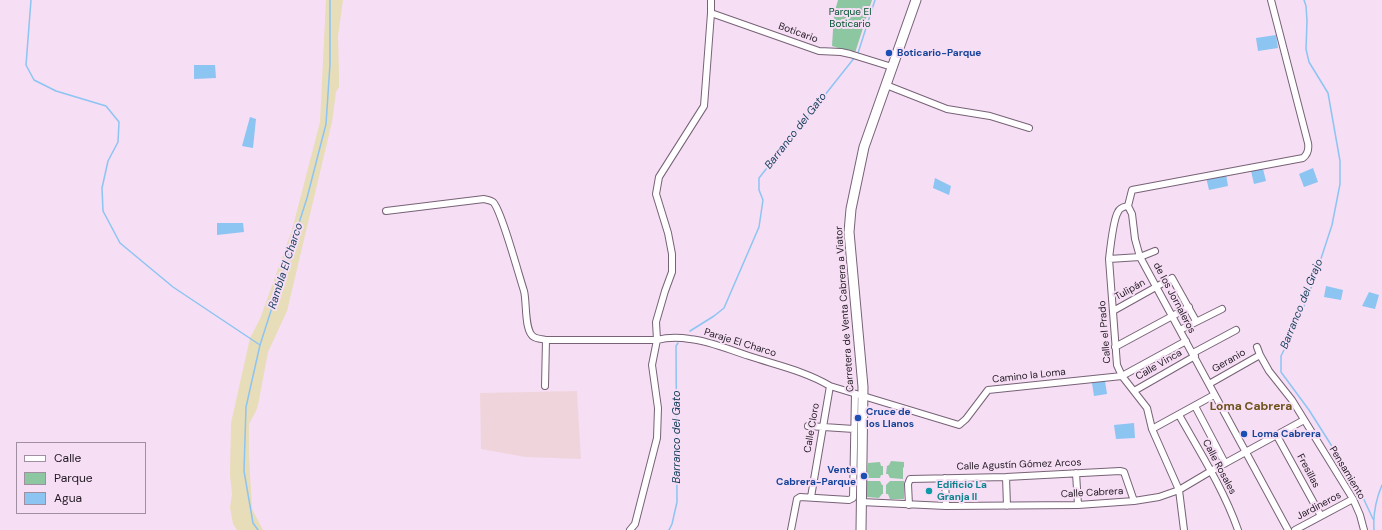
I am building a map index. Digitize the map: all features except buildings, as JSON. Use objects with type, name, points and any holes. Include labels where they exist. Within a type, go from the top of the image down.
[{"type":"street","points":[[630,530],[635,524],[657,438],[658,408],[652,365],[657,340],[656,322],[672,272],[672,254],[668,233],[656,194],[659,177],[704,106],[711,0]]},
{"type":"street","name":"Carretera de Venta Cabrera a Viator","points":[[861,530],[857,500],[859,395],[856,312],[848,232],[851,209],[864,147],[916,0]]},
{"type":"street","points":[[1128,206],[1132,190],[1303,158],[1307,155],[1309,147],[1271,0]]},
{"type":"street","name":"Boticario","points":[[711,13],[819,51],[850,54],[892,68]]},
{"type":"street","points":[[886,85],[947,109],[990,116],[1029,128]]},
{"type":"street","points":[[386,211],[484,200],[489,200],[494,203],[502,221],[524,290],[529,333],[534,337],[546,340],[545,386]]},
{"type":"street","name":"Calle el Prado","points":[[1128,206],[1122,207],[1117,212],[1109,259],[1117,364],[1122,376],[1147,408],[1152,429],[1179,490],[1184,530]]},
{"type":"street","name":"de los Jornaleros","points":[[1128,206],[1132,214],[1140,257],[1194,355],[1214,395],[1247,452]]},
{"type":"street","points":[[1109,259],[1140,257],[1155,251]]},
{"type":"street","name":"Tulipán","points":[[1112,311],[1172,278],[1189,306]]},
{"type":"street","points":[[1115,347],[1189,306],[1196,321]]},
{"type":"street","points":[[1180,330],[1196,321],[1222,310]]},
{"type":"street","name":"Calle Vinca","points":[[1134,391],[1236,330]]},
{"type":"street","name":"Paraje El Charco","points":[[546,340],[657,340],[666,337],[694,339],[816,377],[830,386],[859,395]]},
{"type":"street","points":[[1122,376],[1186,341]]},
{"type":"street","name":"Pensamiento","points":[[1257,347],[1269,371],[1292,400],[1353,499],[1360,515],[1364,530]]},
{"type":"street","name":"Geranio","points":[[1209,384],[1260,355]]},
{"type":"street","name":"Camino la Loma","points":[[859,395],[959,425],[966,419],[988,390],[1122,376]]},
{"type":"street","name":"Calle Cloro","points":[[811,497],[830,386]]},
{"type":"street","points":[[857,500],[854,430],[859,395]]},
{"type":"street","points":[[1152,429],[1214,395]]},
{"type":"street","points":[[1195,406],[1225,463]]},
{"type":"street","name":"Calle Rosales","points":[[1179,415],[1211,471],[1234,516],[1238,530]]},
{"type":"street","name":"Calle Cabrera","points":[[791,530],[797,500],[800,497],[909,505],[1007,506],[1078,505],[1134,501],[1159,497],[1179,490],[1225,463],[1278,436],[1304,420]]},
{"type":"street","points":[[808,426],[854,430]]},
{"type":"street","name":"Fresillas","points":[[1278,436],[1321,516]]},
{"type":"street","points":[[1247,452],[1288,530]]},
{"type":"street","name":"Calle Agustín Gómez Arcos","points":[[909,505],[908,484],[910,479],[1006,477],[1120,471],[1124,472],[1134,501]]},
{"type":"street","points":[[1076,473],[1078,505]]},
{"type":"street","points":[[1006,477],[1007,506]]},
{"type":"street","points":[[946,478],[946,506]]},
{"type":"street","name":"Jardineros","points":[[1295,530],[1353,499]]},
{"type":"street","points":[[1184,530],[1190,530]]},
{"type":"shaded area","points":[[577,391],[581,459],[525,457],[481,449],[480,393]]},
{"type":"green space","name":"Parque El Boticario","points":[[838,0],[872,0],[855,53],[832,46],[834,14]]},
{"type":"green space","points":[[891,461],[904,462],[903,479],[890,478],[888,474],[886,474],[887,466]]},
{"type":"green space","points":[[880,462],[881,466],[883,466],[883,475],[881,475],[880,478],[867,478],[868,463]]},
{"type":"green space","points":[[867,481],[880,481],[883,485],[883,494],[879,498],[867,497]]},
{"type":"green space","points":[[890,481],[904,481],[904,499],[890,499],[888,494],[886,494],[886,485]]},
{"type":"sand","points":[[326,0],[343,0],[338,36],[339,87],[336,92],[332,122],[287,311],[268,352],[258,405],[249,424],[252,509],[263,530],[237,530],[233,524],[230,507],[232,494],[230,475],[231,423],[250,338],[260,319],[292,230],[320,122]]},
{"type":"water","points":[[1276,35],[1278,48],[1258,51],[1256,38]]},
{"type":"water","points":[[194,65],[215,65],[216,78],[194,79]]},
{"type":"water","points":[[250,117],[256,119],[253,148],[242,146]]},
{"type":"water","points":[[1313,168],[1318,182],[1304,187],[1299,174]]},
{"type":"water","points":[[1263,169],[1266,181],[1254,184],[1251,171]]},
{"type":"water","points":[[1226,174],[1228,186],[1209,190],[1206,177]]},
{"type":"water","points":[[935,178],[951,186],[949,195],[933,188]]},
{"type":"water","points":[[217,223],[243,223],[244,232],[217,235]]},
{"type":"water","points":[[1326,286],[1343,290],[1341,300],[1324,297]]},
{"type":"water","points":[[1369,292],[1379,295],[1375,309],[1362,306]]},
{"type":"water","points":[[1105,381],[1107,394],[1094,396],[1092,383]]},
{"type":"water","points":[[1134,423],[1135,438],[1116,439],[1114,425]]},
{"type":"waterway","points":[[31,0],[26,65],[34,80],[56,91],[106,106],[119,122],[118,142],[108,161],[102,188],[103,211],[120,243],[173,287],[260,345]]},
{"type":"waterway","name":"Rambla El Charco","points":[[258,530],[253,523],[244,471],[246,407],[260,345],[307,198],[326,124],[330,64],[330,0]]},
{"type":"waterway","name":"Barranco del Gato","points":[[858,53],[875,0]]},
{"type":"waterway","name":"Barranco del Grajo","points":[[1304,0],[1307,21],[1306,49],[1309,62],[1328,93],[1340,161],[1340,184],[1332,225],[1313,283],[1296,326],[1281,356],[1281,372],[1309,410],[1359,489],[1373,519]]},
{"type":"waterway","name":"Barranco del Gato","points":[[690,331],[724,308],[759,227],[763,200],[759,190],[759,178],[855,57]]},
{"type":"waterway","name":"Barranco del Gato","points":[[669,530],[672,524],[677,502],[676,346],[678,343]]},
{"type":"waterway","points":[[1374,530],[1375,507],[1382,485]]},
{"type":"place","name":"Boticario-Parque","points":[[889,53]]},
{"type":"place","name":"Cruce de los Llanos","points":[[858,418]]},
{"type":"place","name":"Loma Cabrera","points":[[1244,434]]},
{"type":"place","name":"Venta Cabrera-Parque","points":[[864,476]]},
{"type":"place","name":"Edificio La Granja II","points":[[929,491]]},
{"type":"district","name":"Loma Cabrera","points":[[1251,407]]}]
